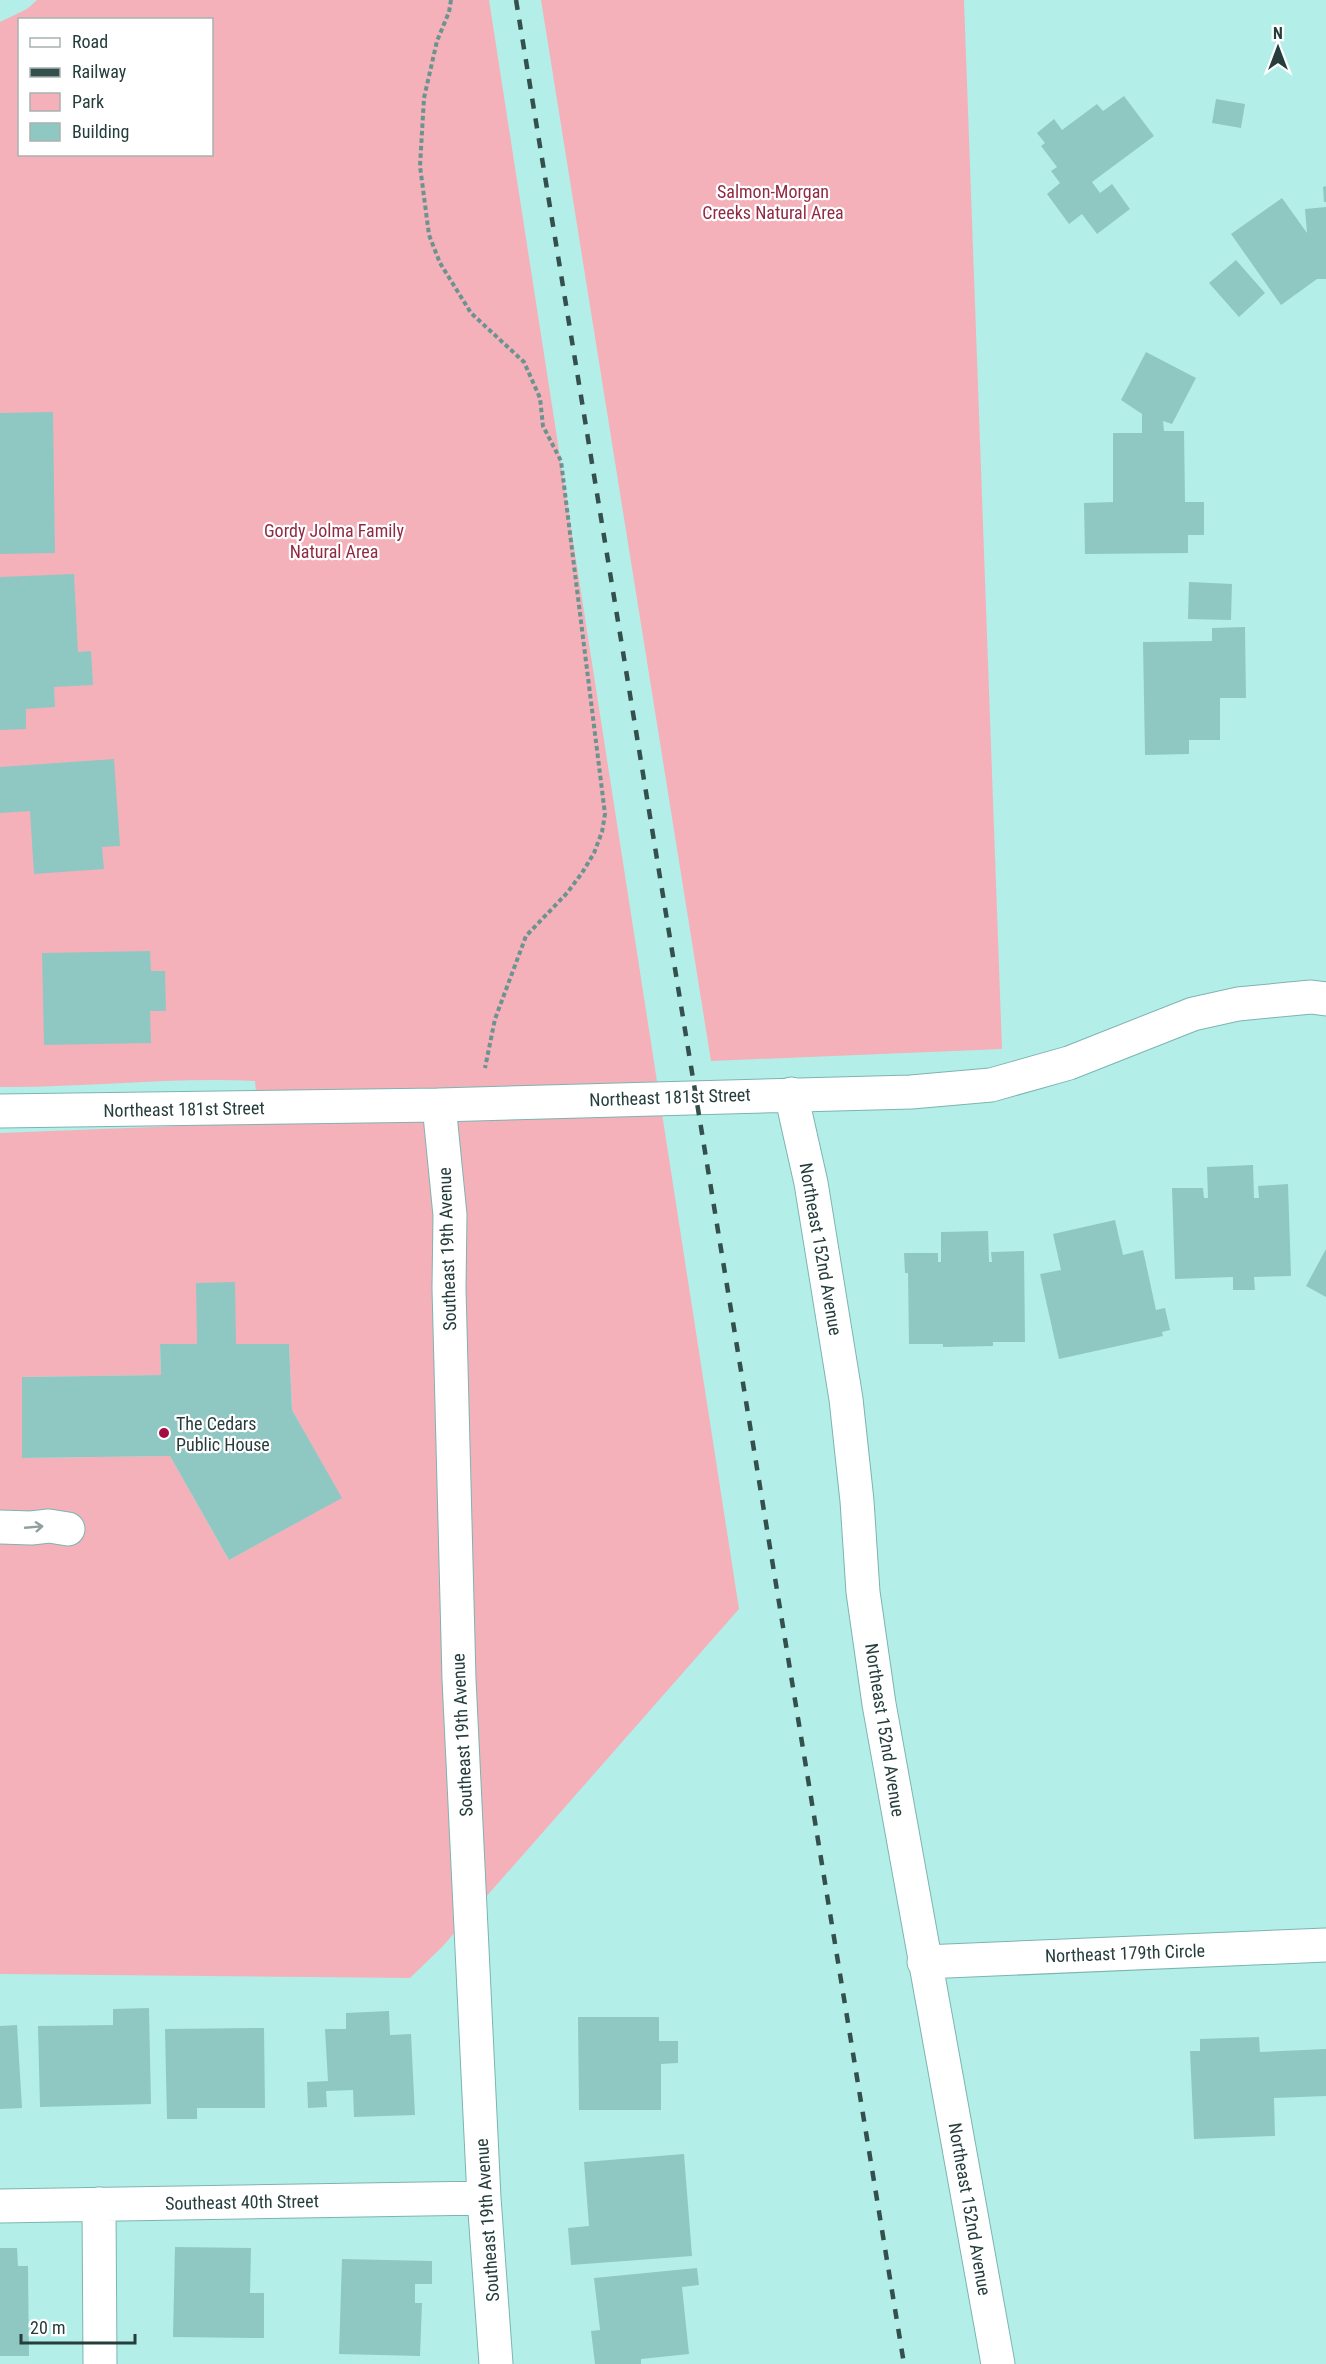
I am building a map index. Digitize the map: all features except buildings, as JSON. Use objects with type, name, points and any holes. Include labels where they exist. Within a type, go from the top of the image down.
[{"type":"street","name":"Northeast 181st Street","points":[[0,1111],[439,1105],[911,1092],[991,1085],[1070,1063],[1193,1014],[1238,1004],[1311,997],[1326,999]]},
{"type":"street","name":"Northeast 152nd Avenue","points":[[791,1094],[811,1183],[846,1399],[857,1501],[862,1592],[881,1716],[998,2364]]},
{"type":"street","name":"Southeast 19th Avenue","points":[[439,1105],[450,1215],[449,1288],[459,1667],[484,2198],[496,2364]]},
{"type":"street","points":[[0,1527],[49,1526],[68,1529]]},
{"type":"street","name":"Northeast 179th Circle","points":[[924,1962],[1326,1945]]},
{"type":"street","name":"Southeast 40th Street","points":[[0,2206],[484,2198]]},
{"type":"street","points":[[99,2204],[100,2364]]},
{"type":"path","points":[[451,0],[449,12],[437,41],[424,98],[420,166],[429,235],[440,263],[471,314],[524,362],[540,399],[543,426],[561,461],[605,814],[602,832],[594,853],[582,873],[567,893],[526,936],[495,1019],[485,1068]]},
{"type":"green space","name":"Gordy Jolma Family Natural Area","points":[[37,0],[489,0],[739,1609],[442,1947],[410,1978],[0,1974],[0,1133],[259,1123],[255,1081],[191,1080],[0,1087],[0,22],[27,9]],"holes":[[[289,1344],[292,1410],[341,1498],[229,1560],[170,1456],[23,1458],[22,1377],[161,1375],[160,1345]]]},
{"type":"green space","name":"Salmon-Morgan Creeks Natural Area","points":[[541,0],[964,0],[1002,1049],[711,1061]]},
{"type":"railway","points":[[516,0],[904,2364]]},
{"type":"place","name":"The Cedars Public House","points":[[164,1433]]}]
